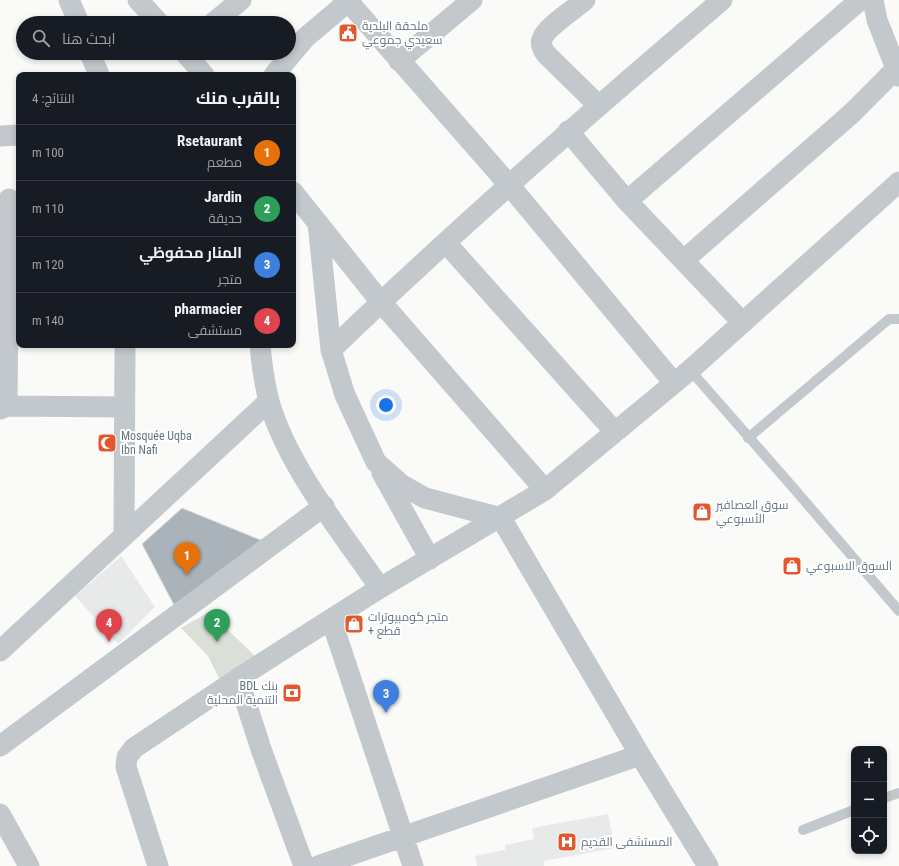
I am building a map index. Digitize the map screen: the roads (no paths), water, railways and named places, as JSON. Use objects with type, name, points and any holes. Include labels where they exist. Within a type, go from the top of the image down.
[{"type":"street","points":[[69,0],[76,16]]},
{"type":"street","points":[[138,0],[153,16]]},
{"type":"street","points":[[222,16],[241,0]]},
{"type":"street","points":[[296,49],[305,38],[348,0],[399,61],[682,377]]},
{"type":"street","points":[[399,61],[472,0]]},
{"type":"street","points":[[585,0],[549,30],[541,44],[546,54],[598,105]]},
{"type":"street","points":[[331,350],[380,301],[510,186],[568,131],[722,0]]},
{"type":"street","points":[[627,202],[860,0]]},
{"type":"street","points":[[684,260],[897,72],[877,20],[873,0]]},
{"type":"street","points":[[93,60],[98,72]]},
{"type":"street","points":[[191,60],[201,72]]},
{"type":"street","points":[[277,72],[287,60]]},
{"type":"street","points":[[568,131],[627,202],[742,322]]},
{"type":"street","points":[[0,136],[16,135]]},
{"type":"street","points":[[158,866],[126,767],[127,757],[134,748],[238,678],[380,588],[501,518],[545,490],[682,377],[899,182]]},
{"type":"street","points":[[296,196],[380,301],[545,490]]},
{"type":"street","points":[[9,199],[9,280],[4,408],[124,407]]},
{"type":"street","points":[[318,223],[331,350],[345,395],[376,462],[430,559]]},
{"type":"street","points":[[446,243],[615,432]]},
{"type":"street","points":[[124,535],[125,348]]},
{"type":"street","points":[[260,348],[263,375],[269,401],[285,444],[306,481],[380,588]]},
{"type":"street","points":[[0,651],[269,401]]},
{"type":"street","points":[[376,462],[402,485],[425,498],[501,518],[640,755],[708,866]]},
{"type":"street","points":[[0,746],[324,506]]},
{"type":"street","points":[[331,619],[413,866]]},
{"type":"street","points":[[238,678],[262,752],[304,866]]},
{"type":"street","points":[[318,866],[640,755]]},
{"type":"street","points":[[0,814],[30,866]]},
{"type":"lane","points":[[748,438],[889,319],[899,319]]},
{"type":"lane","points":[[682,377],[748,438],[790,484],[899,611]]},
{"type":"lane","points":[[887,797],[899,793]]},
{"type":"lane","points":[[803,830],[851,811]]},
{"type":"place","name":"ملحقة البلدية سعيدي جموعي","points":[[348,33]]},
{"type":"place","name":"Mosquée Uqba Ibn Nafi","points":[[107,443]]},
{"type":"place","name":"سوق العصافير الأسبوعي","points":[[702,512]]},
{"type":"place","name":"السوق الاسبوعي","points":[[792,566]]},
{"type":"place","name":"Rsetaurant","points":[[187,575]]},
{"type":"place","name":"متجر كومبيوترات + قطع","points":[[354,624]]},
{"type":"place","name":"pharmacier","points":[[109,642]]},
{"type":"place","name":"Jardin","points":[[217,642]]},
{"type":"place","name":"BDL بنك التنمية المحلية","points":[[292,693]]},
{"type":"place","name":"المنار محفوظي","points":[[386,713]]},
{"type":"place","name":"المستشفى القديم","points":[[567,842]]}]
